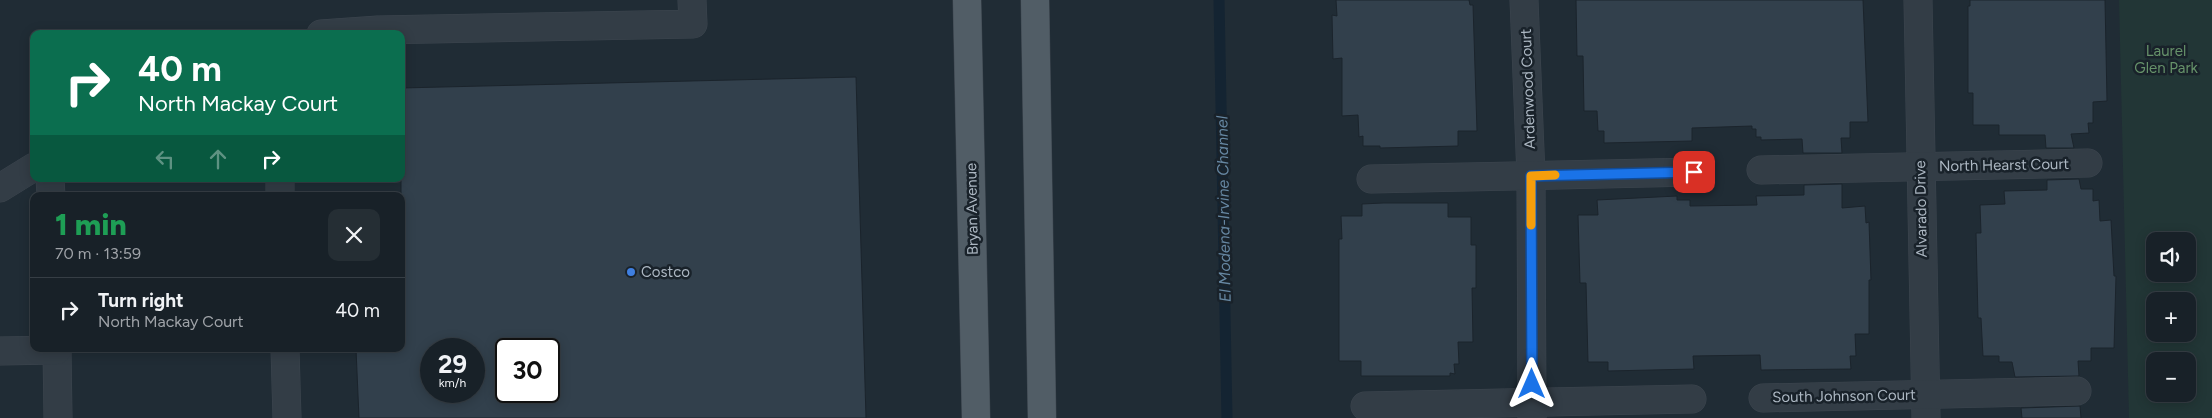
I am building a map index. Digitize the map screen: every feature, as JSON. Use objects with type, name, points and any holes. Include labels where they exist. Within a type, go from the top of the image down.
[{"type":"main road","name":"Bryan Avenue","points":[[967,0],[976,418]]},
{"type":"main road","points":[[1035,0],[1042,418]]},
{"type":"street","points":[[378,30],[693,24],[692,0]]},
{"type":"street","name":"Ardenwood Court","points":[[1524,0],[1531,176],[1532,410]]},
{"type":"street","name":"Alvarado Drive","points":[[1918,0],[1926,406]]},
{"type":"street","name":"North Hearst Court","points":[[1761,170],[2088,163]]},
{"type":"street","points":[[0,188],[30,169]]},
{"type":"street","points":[[1371,179],[1694,172]]},
{"type":"street","points":[[0,351],[30,350]]},
{"type":"street","points":[[57,352],[58,418]]},
{"type":"street","points":[[285,352],[287,418]]},
{"type":"street","name":"South Johnson Court","points":[[1763,398],[1926,406],[2077,391]]},
{"type":"street","points":[[1365,406],[1532,410],[1692,399]]},
{"type":"green space","name":"Laurel Glen Park","points":[[2119,0],[2212,0],[2212,418],[2129,418]]},
{"type":"building","points":[[1336,0],[1469,0],[1470,5],[1473,5],[1477,131],[1458,131],[1458,146],[1380,148],[1380,146],[1363,146],[1363,136],[1359,137],[1358,115],[1342,116],[1342,58],[1333,59],[1332,15],[1337,16]]},
{"type":"building","points":[[1576,0],[1863,0],[1868,122],[1850,122],[1850,138],[1841,138],[1842,153],[1803,153],[1802,139],[1761,140],[1761,137],[1756,137],[1756,129],[1752,129],[1752,126],[1692,128],[1692,141],[1604,143],[1604,131],[1598,131],[1597,111],[1584,111],[1583,56],[1577,56]]},
{"type":"building","points":[[1970,0],[2105,0],[2107,101],[2093,102],[2093,123],[2088,123],[2089,133],[2071,134],[2074,148],[2046,148],[2045,135],[1999,135],[1999,125],[1973,125],[1973,93],[1968,93],[1968,6],[1970,6]]},
{"type":"building","name":"Costco","points":[[856,77],[866,418],[359,418],[356,352],[405,352],[405,192],[401,192],[401,182],[405,182],[405,88]]},
{"type":"building","points":[[2079,179],[2081,189],[2093,189],[2093,201],[2099,200],[2100,221],[2111,220],[2114,276],[2116,276],[2114,348],[2091,348],[2091,361],[2078,361],[2079,376],[2015,377],[2012,362],[1999,362],[1999,356],[1983,356],[1981,318],[1978,318],[1976,233],[1981,233],[1980,205],[2005,204],[2004,191],[2047,190],[2047,180]]},
{"type":"building","points":[[1842,184],[1842,208],[1865,206],[1866,223],[1869,222],[1871,280],[1869,280],[1869,334],[1855,334],[1856,356],[1850,356],[1851,369],[1761,370],[1760,355],[1693,356],[1694,369],[1608,371],[1608,362],[1588,362],[1586,283],[1580,283],[1578,215],[1598,215],[1597,200],[1677,196],[1677,200],[1690,200],[1690,206],[1757,205],[1756,196],[1804,195],[1804,185]]},
{"type":"building","points":[[1448,203],[1448,217],[1471,217],[1471,245],[1476,245],[1476,288],[1472,288],[1473,342],[1458,342],[1459,364],[1454,364],[1455,374],[1450,373],[1450,376],[1361,376],[1361,361],[1339,361],[1339,239],[1342,239],[1341,216],[1362,216],[1362,204]]},
{"type":"building","points":[[2080,406],[2081,418],[2022,418],[2021,408]]},
{"type":"waterway","name":"El Modena-Irvine Channel","points":[[1219,0],[1227,418]]},
{"type":"slow traffic","points":[[1531,225],[1531,176],[1555,175]]},
{"type":"place","name":"Costco","points":[[631,272]]},
{"type":"route","points":[[1532,384],[1531,176],[1694,172]]}]
